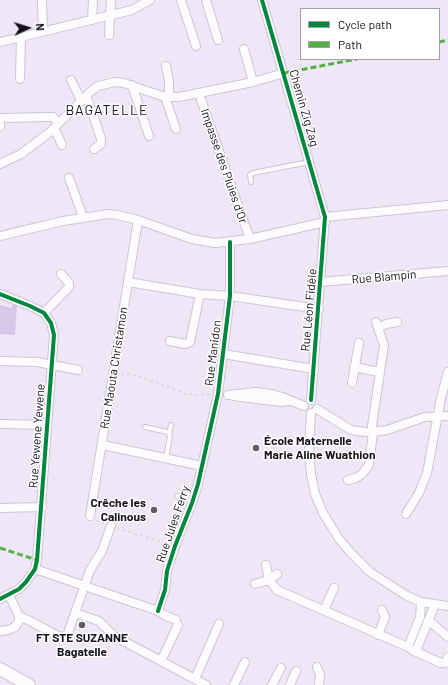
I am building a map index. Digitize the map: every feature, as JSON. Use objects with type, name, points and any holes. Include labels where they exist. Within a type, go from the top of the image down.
[{"type":"main road","points":[[0,669],[29,685]]},
{"type":"street","points":[[42,0],[43,31]]},
{"type":"street","points":[[109,35],[111,0]]},
{"type":"street","points":[[0,42],[132,10],[150,0]]},
{"type":"street","points":[[181,0],[196,46]]},
{"type":"street","points":[[206,0],[218,40]]},
{"type":"street","name":"Chemin Zig Zag","points":[[262,0],[325,219]]},
{"type":"street","points":[[95,3],[95,19]]},
{"type":"street","points":[[20,79],[21,37]]},
{"type":"street","points":[[244,49],[253,82]]},
{"type":"street","points":[[166,66],[169,80],[167,97],[176,129]]},
{"type":"street","name":"Chemin Zig Zag","points":[[0,164],[21,154],[57,125],[93,88],[105,84],[119,82],[132,84],[167,97],[179,97],[253,82],[284,73]]},
{"type":"street","points":[[71,80],[83,98],[101,139],[101,144],[94,149]]},
{"type":"street","points":[[132,84],[149,136]]},
{"type":"street","name":"Impasse des Pluies d'Or","points":[[199,94],[250,238]]},
{"type":"street","points":[[0,127],[0,121],[2,118],[53,118],[57,125],[62,145]]},
{"type":"street","points":[[69,178],[83,217]]},
{"type":"street","points":[[0,236],[45,224],[108,214],[138,220],[204,242],[230,242],[325,219],[448,205]]},
{"type":"street","name":"Rue Léon Fidèle","points":[[311,400],[325,219]]},
{"type":"street","name":"Rue Maouta Christamon","points":[[90,516],[138,220]]},
{"type":"street","name":"Rue Manidon","points":[[202,466],[218,394],[223,354],[230,296],[230,242]]},
{"type":"street","name":"Rue Blampin","points":[[321,282],[448,271]]},
{"type":"street","points":[[0,294],[44,313],[69,287],[69,283],[61,274]]},
{"type":"street","points":[[128,282],[200,294],[230,296],[319,309]]},
{"type":"street","points":[[170,341],[185,344],[190,342],[200,294]]},
{"type":"street","name":"Rue Yewene Yewene","points":[[35,569],[39,551],[54,335],[51,323],[44,313]]},
{"type":"street","points":[[348,480],[356,478],[367,469],[369,465],[373,432],[372,426],[384,345],[377,325],[397,322]]},
{"type":"street","points":[[352,383],[359,343]]},
{"type":"street","points":[[223,354],[314,368]]},
{"type":"street","points":[[0,361],[37,362],[78,370]]},
{"type":"street","points":[[354,367],[379,372]]},
{"type":"street","points":[[406,514],[415,501],[424,482],[448,372]]},
{"type":"street","points":[[218,394],[260,401],[290,401],[304,406],[306,411],[314,411],[351,430],[373,432],[387,430],[414,420],[448,416]]},
{"type":"street","points":[[304,406],[306,402],[311,400],[316,402],[309,452],[311,474],[323,513],[339,539],[370,572],[407,596],[421,602],[448,606]]},
{"type":"street","points":[[0,424],[47,425]]},
{"type":"street","points":[[102,445],[202,466]]},
{"type":"street","name":"Rue Jules Ferry","points":[[158,611],[165,590],[167,571],[175,546],[193,501],[202,466]]},
{"type":"street","points":[[0,508],[42,507]]},
{"type":"street","points":[[19,616],[58,636],[67,636],[92,565],[102,552],[111,526]]},
{"type":"street","points":[[266,566],[269,580],[273,586],[282,593],[412,649],[441,664],[445,663],[448,657]]},
{"type":"street","points":[[0,600],[19,589],[35,569],[158,611],[177,622],[160,661]]},
{"type":"street","points":[[255,584],[269,580],[278,574]]},
{"type":"street","points":[[324,610],[334,588]]},
{"type":"street","points":[[0,631],[16,627],[19,621],[19,616],[9,596]]},
{"type":"street","points":[[412,649],[420,617],[421,602]]},
{"type":"street","points":[[412,649],[428,620],[434,604]]},
{"type":"street","points":[[378,635],[385,618],[382,610]]},
{"type":"street","points":[[75,613],[99,621],[114,636],[206,685]]},
{"type":"street","points":[[428,620],[448,637]]},
{"type":"street","points":[[195,679],[219,624]]},
{"type":"street","points":[[234,685],[246,662]]},
{"type":"street","points":[[317,667],[320,675],[319,685]]},
{"type":"street","points":[[272,685],[280,668]]},
{"type":"street","points":[[290,685],[296,671]]},
{"type":"lane","points":[[251,182],[250,175],[253,173],[309,162]]},
{"type":"lane","points":[[166,458],[171,425]]},
{"type":"lane","points":[[145,427],[167,431],[169,434]]},
{"type":"lane","points":[[177,496],[193,501]]},
{"type":"path","points":[[113,376],[123,374],[135,375],[186,394],[218,394]]},
{"type":"path","points":[[90,516],[95,520],[111,526],[175,546]]},
{"type":"shaded area","points":[[13,304],[17,305],[15,335],[0,334],[0,305],[12,308]]},
{"type":"marked path","points":[[440,42],[448,40]]},
{"type":"marked path","points":[[284,73],[352,60]]},
{"type":"marked path","points":[[0,548],[37,560]]},
{"type":"cycle path","points":[[262,0],[325,217],[311,400]]},
{"type":"cycle path","points":[[158,611],[165,590],[167,571],[198,484],[218,394],[230,296],[230,242]]},
{"type":"cycle path","points":[[0,294],[44,313],[51,323],[54,335],[37,560],[35,569],[26,582],[19,589],[0,599]]},
{"type":"place","name":"École Maternelle Marie Aline Wuathion","points":[[256,448]]},
{"type":"place","name":"Crêche les Calinous","points":[[154,510]]},
{"type":"place","name":"FT STE SUZANNE Bagatelle","points":[[82,625]]},
{"type":"district","name":"BAGATELLE","points":[[107,110]]}]
